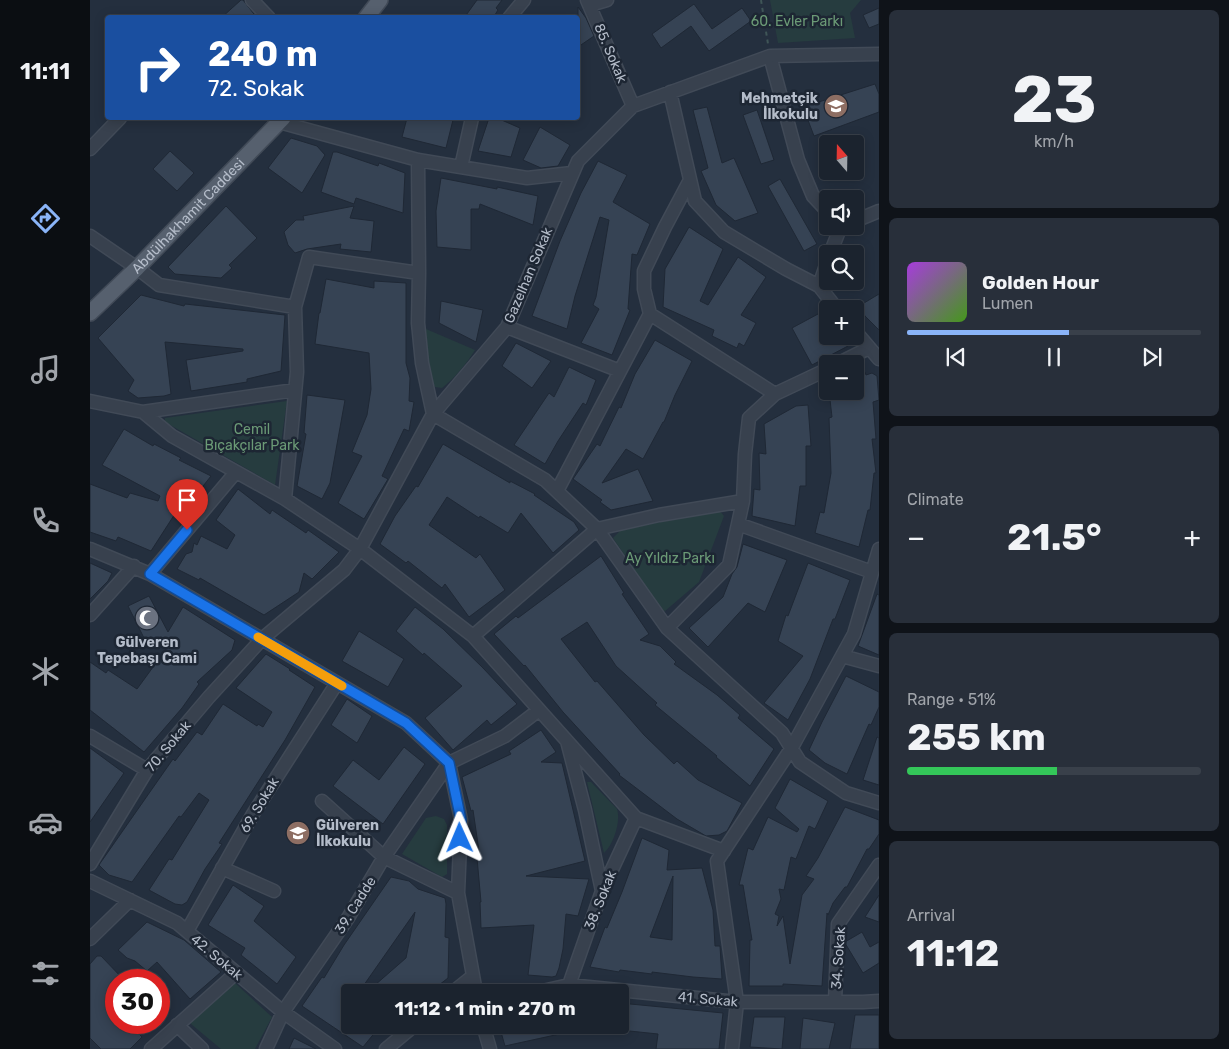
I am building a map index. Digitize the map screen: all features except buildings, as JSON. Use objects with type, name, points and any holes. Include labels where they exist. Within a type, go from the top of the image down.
[{"type":"main road","points":[[368,15],[380,0]]},
{"type":"main road","name":"Abdülhakhamit Caddesi","points":[[90,313],[137,268],[281,120]]},
{"type":"street","points":[[252,0],[266,15]]},
{"type":"street","points":[[512,15],[524,0]]},
{"type":"street","points":[[588,2],[607,0]]},
{"type":"street","name":"85. Sokak","points":[[588,2],[633,106]]},
{"type":"street","name":"Gazelhan Sokak","points":[[262,639],[344,570],[360,549],[433,414],[507,327],[578,160],[633,106],[770,56],[879,54]]},
{"type":"street","points":[[770,56],[798,160],[813,196],[819,202]]},
{"type":"street","points":[[670,92],[695,201],[724,232],[819,286]]},
{"type":"street","points":[[90,149],[118,120]]},
{"type":"street","points":[[281,120],[418,160],[527,178],[572,173]]},
{"type":"street","points":[[461,167],[472,120]]},
{"type":"street","points":[[418,160],[418,323],[422,363],[433,414],[545,480],[597,529],[667,628],[782,733],[800,762],[846,793],[879,803]]},
{"type":"street","points":[[557,491],[650,314],[644,289],[644,271],[690,180]]},
{"type":"street","points":[[864,217],[879,211]]},
{"type":"street","points":[[90,236],[159,285],[294,307]]},
{"type":"street","points":[[285,499],[297,372],[294,307],[308,257],[419,273]]},
{"type":"street","points":[[822,290],[830,300]]},
{"type":"street","points":[[650,314],[775,394]]},
{"type":"street","points":[[507,327],[620,371]]},
{"type":"street","points":[[864,342],[879,359]]},
{"type":"street","points":[[855,355],[869,348]]},
{"type":"street","points":[[667,628],[729,565],[743,501],[745,454],[750,418],[775,394],[819,373]]},
{"type":"street","points":[[90,401],[143,412],[295,390]]},
{"type":"street","points":[[143,412],[172,436],[285,499],[360,549],[473,636],[636,818],[724,851]]},
{"type":"street","points":[[150,574],[236,472]]},
{"type":"street","points":[[473,636],[597,529],[659,515],[743,501]]},
{"type":"street","points":[[738,524],[872,572]]},
{"type":"street","points":[[90,549],[150,574],[406,723],[449,763],[461,820],[458,893],[474,984]]},
{"type":"street","points":[[732,1049],[737,1002],[717,861],[791,748],[854,634],[879,549]]},
{"type":"street","points":[[90,615],[134,566]]},
{"type":"street","name":"70. Sokak","points":[[90,864],[147,770],[262,639]]},
{"type":"street","points":[[842,656],[879,666]]},
{"type":"street","name":"69. Sokak","points":[[187,931],[253,814],[337,683]]},
{"type":"street","points":[[449,763],[505,736],[539,710]]},
{"type":"street","points":[[90,736],[147,770]]},
{"type":"street","points":[[567,739],[585,810],[602,891]]},
{"type":"street","name":"39. Cadde","points":[[266,1049],[283,1012],[348,918],[384,857],[449,763]]},
{"type":"street","points":[[322,801],[384,857],[458,893]]},
{"type":"street","name":"38. Sokak","points":[[569,984],[602,891],[636,818]]},
{"type":"street","name":"34. Sokak","points":[[835,1002],[838,924],[879,865]]},
{"type":"street","points":[[222,868],[274,891]]},
{"type":"street","name":"42. Sokak","points":[[90,881],[178,923],[283,1012],[335,1049]]},
{"type":"street","points":[[90,939],[130,900]]},
{"type":"street","points":[[151,1049],[236,972]]},
{"type":"street","points":[[463,984],[473,976]]},
{"type":"street","name":"41. Sokak","points":[[629,991],[737,1002],[879,1001]]},
{"type":"street","points":[[177,1025],[202,1049]]},
{"type":"street","points":[[386,1049],[404,1034]]},
{"type":"street","points":[[486,1034],[490,1049]]},
{"type":"path","points":[[761,0],[770,56]]},
{"type":"green space","name":"60. Evler Parkı","points":[[770,0],[861,0],[850,13],[855,38],[778,43]]},
{"type":"green space","points":[[426,329],[475,350],[460,370],[442,388],[435,387],[429,374],[426,359]]},
{"type":"green space","name":"Cemil Bıçakçılar Park","points":[[287,401],[275,485],[165,422],[165,418]]},
{"type":"green space","name":"Ay Yıldız Parkı","points":[[719,510],[724,516],[699,582],[665,611],[661,610],[613,538],[621,530]]},
{"type":"green space","points":[[587,782],[591,782],[617,809],[616,832],[611,844],[604,853]]},
{"type":"green space","points":[[436,816],[444,819],[447,825],[447,874],[442,877],[402,854],[426,818]]},
{"type":"green space","points":[[235,983],[272,1017],[255,1049],[221,1049],[191,1024],[192,1018]]},
{"type":"slow traffic","points":[[258,637],[342,686]]},
{"type":"place","name":"Mehmetçik İlkokulu","points":[[836,106]]},
{"type":"place","name":"Gülveren Tepebaşı Cami","points":[[147,618]]},
{"type":"place","name":"Gülveren İlkokulu","points":[[298,833]]},
{"type":"route","points":[[187,530],[150,574],[406,723],[449,763],[461,820],[460,838]]}]
